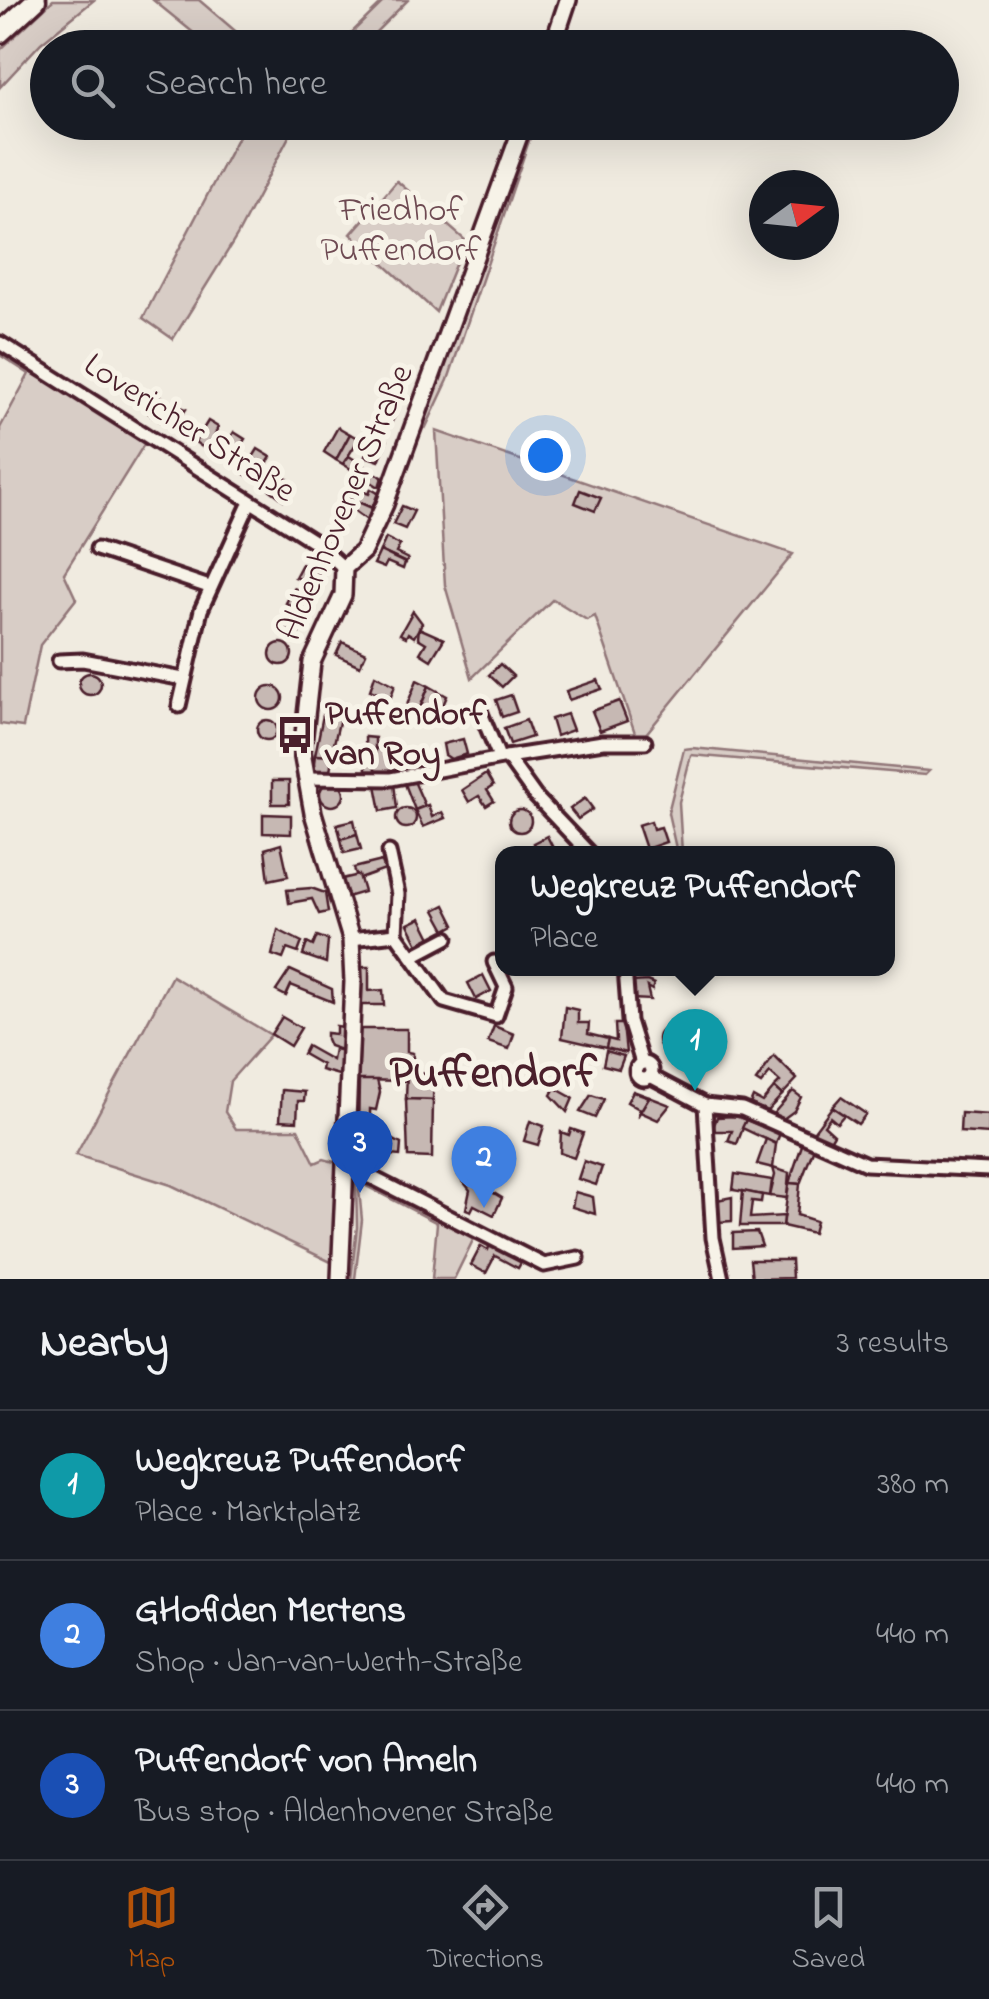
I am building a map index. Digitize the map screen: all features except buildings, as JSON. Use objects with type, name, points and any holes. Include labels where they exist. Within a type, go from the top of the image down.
[{"type":"main road","points":[[0,32],[36,0]]},
{"type":"street","points":[[558,30],[568,0]]},
{"type":"street","name":"Aldenhovener Straße","points":[[340,1279],[354,1034],[351,938],[305,778],[302,752],[312,662],[343,596],[344,568],[362,551],[385,504],[517,140]]},
{"type":"street","name":"Lovericher Straße","points":[[0,342],[315,542],[344,568]]},
{"type":"street","points":[[179,706],[209,587],[250,502]]},
{"type":"street","points":[[97,549],[209,587]]},
{"type":"street","points":[[60,661],[83,660],[183,679]]},
{"type":"street","points":[[479,708],[503,758],[582,846]]},
{"type":"street","points":[[305,778],[391,779],[603,742],[645,742]]},
{"type":"street","points":[[389,852],[398,894],[396,934],[444,1001],[496,1016],[506,986],[501,976]]},
{"type":"street","points":[[351,938],[396,934]]},
{"type":"street","points":[[413,956],[447,938]]},
{"type":"street","points":[[626,976],[629,1021],[642,1063],[636,1073],[641,1078],[650,1076],[705,1105],[742,1109],[866,1164],[989,1170]]},
{"type":"street","points":[[705,1105],[713,1238],[722,1279]]},
{"type":"street","points":[[348,1170],[372,1178],[544,1265],[578,1258]]},
{"type":"green space","points":[[53,0],[94,0],[57,30],[30,30],[30,55],[0,87],[0,50]]},
{"type":"green space","points":[[153,0],[199,0],[234,30],[190,30]]},
{"type":"green space","points":[[385,0],[408,0],[378,30],[354,30]]},
{"type":"green space","points":[[236,140],[287,140],[237,236],[173,339],[143,318]]},
{"type":"green space","points":[[524,140],[529,140],[448,380],[426,427],[423,419]]},
{"type":"green space","name":"Friedhof Puffendorf","points":[[397,181],[465,240],[436,312],[351,234]]},
{"type":"green space","points":[[0,349],[145,443],[64,573],[76,599],[40,645],[23,727],[0,724],[0,428],[29,374],[0,355]]},
{"type":"green space","points":[[436,431],[793,554],[645,735],[636,736],[595,616],[587,620],[553,599],[472,678],[445,585]]},
{"type":"green space","points":[[684,749],[929,771],[925,775],[691,755],[679,802],[682,846],[675,846],[668,813]]},
{"type":"green space","points":[[172,976],[271,1035],[230,1081],[225,1112],[236,1129],[298,1129],[315,1163],[324,1159],[341,1164],[333,1263],[171,1185],[76,1155]]},
{"type":"green space","points":[[366,1180],[475,1236],[454,1279],[432,1279],[437,1223],[364,1185],[359,1189],[362,1220],[355,1279],[351,1279],[357,1227],[356,1182]]},
{"type":"place","name":"Puffendorf van Roy","points":[[295,735]]},
{"type":"place","name":"Wegkreuz Puffendorf","points":[[695,1091]]},
{"type":"place","name":"Puffendorf von Ameln","points":[[360,1193]]},
{"type":"place","name":"GHoflden Mertens","points":[[484,1208]]},
{"type":"district","name":"Puffendorf","points":[[493,1075]]}]
